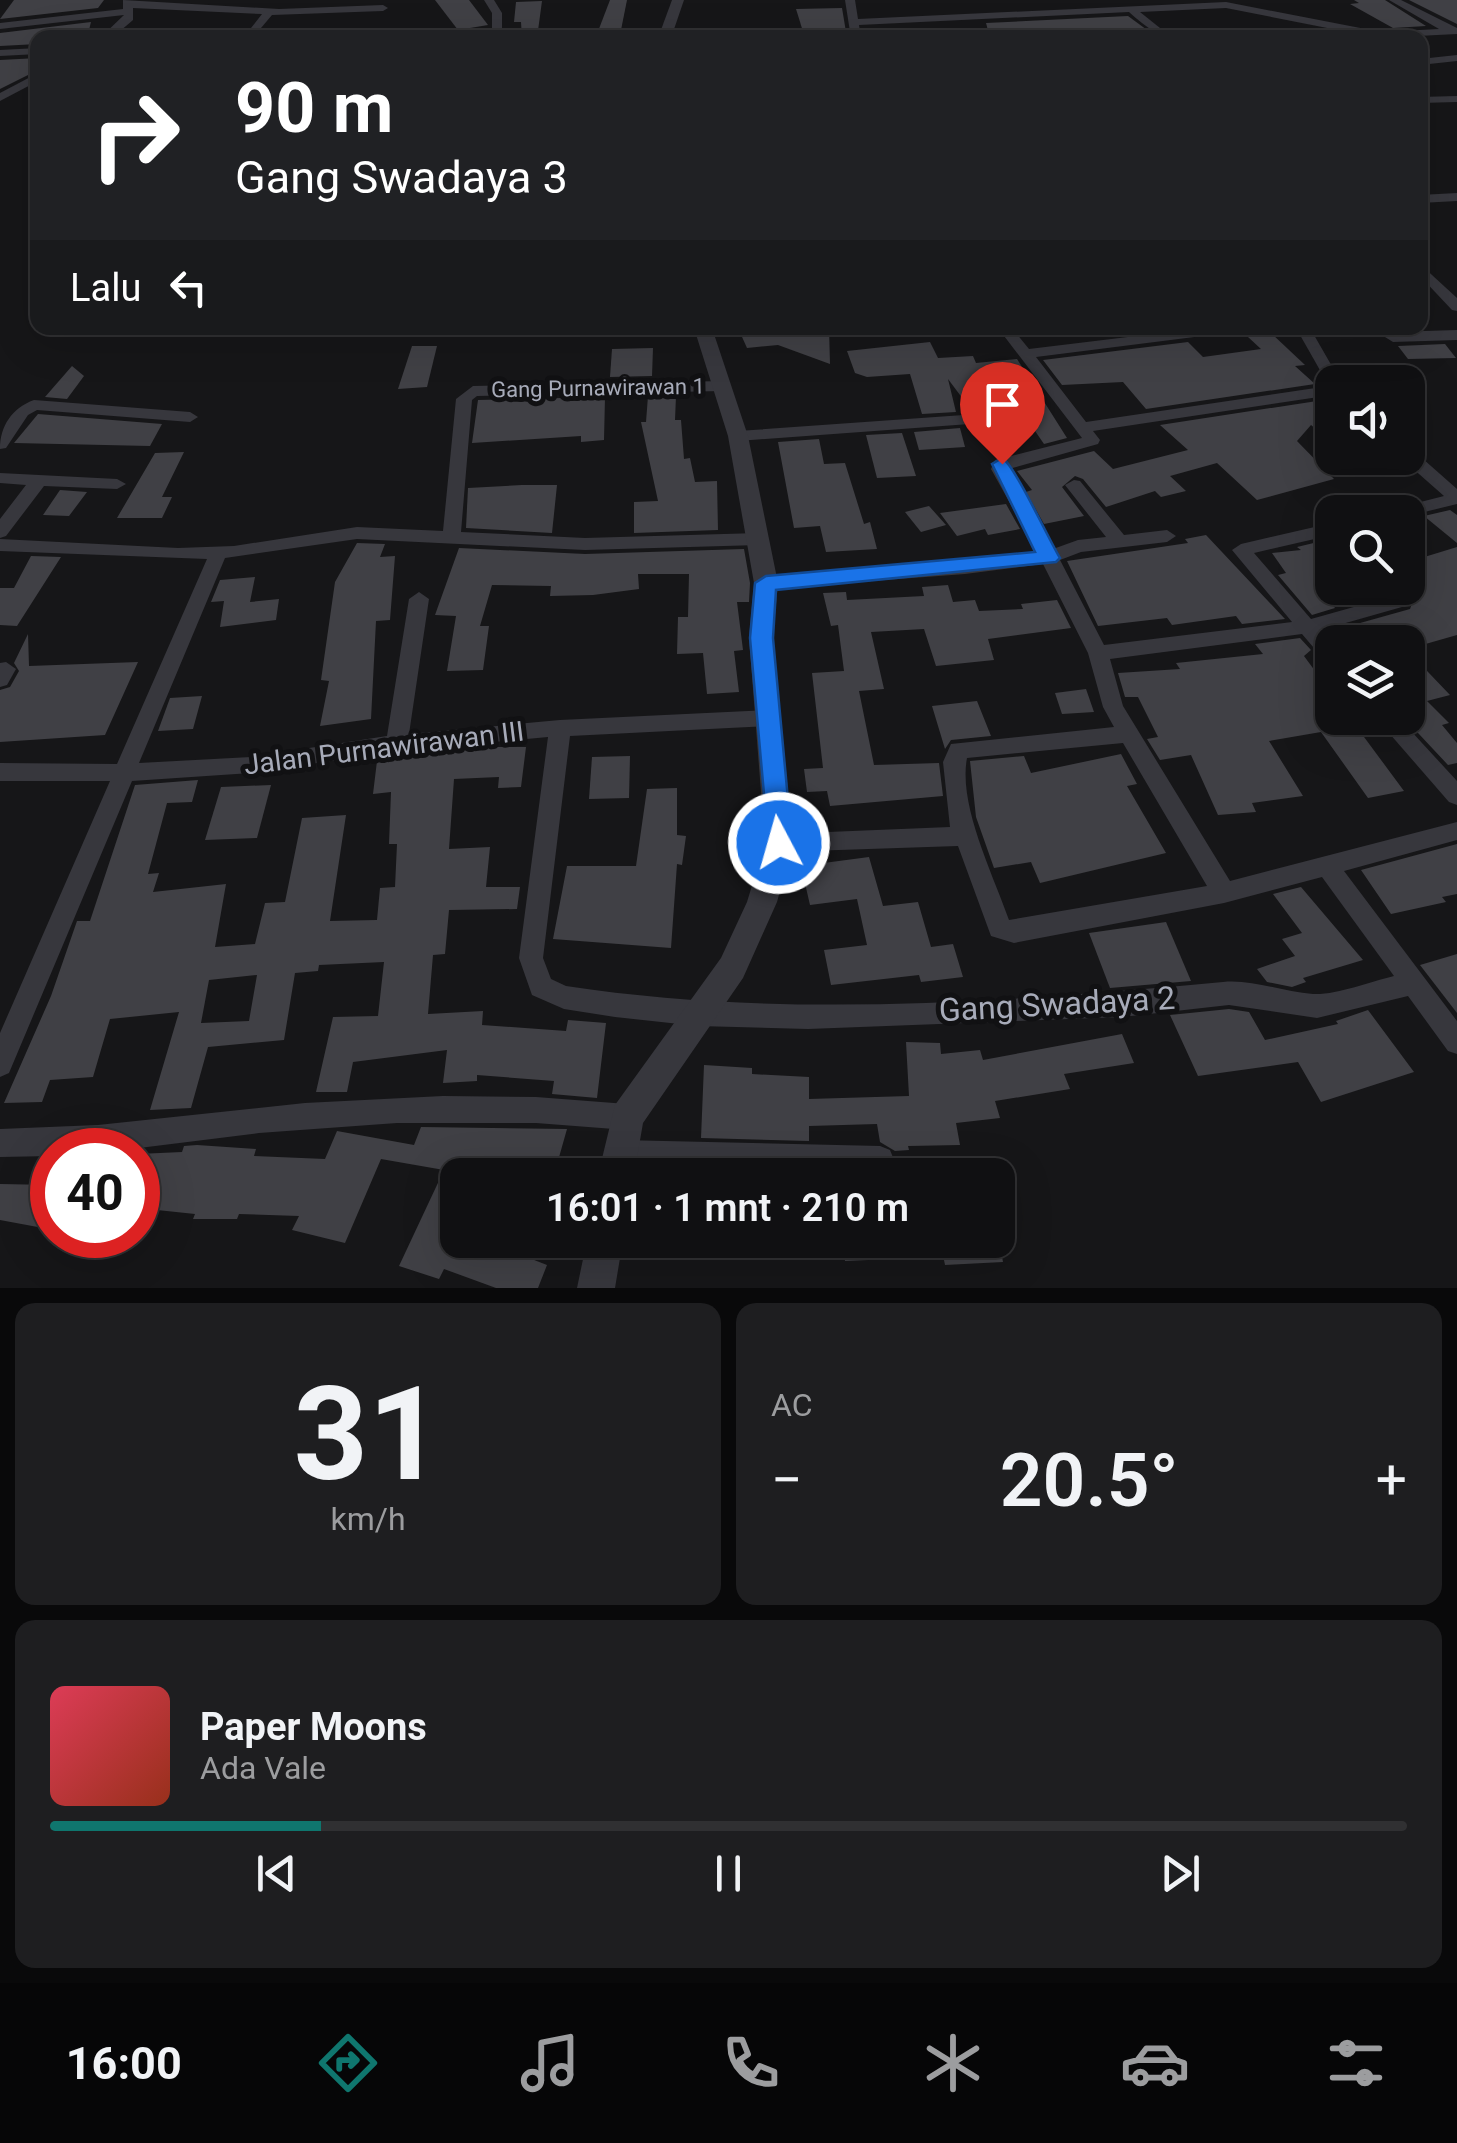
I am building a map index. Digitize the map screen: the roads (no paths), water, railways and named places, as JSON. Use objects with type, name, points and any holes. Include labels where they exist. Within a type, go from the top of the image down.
[{"type":"street","points":[[490,0],[497,13],[497,30]]},
{"type":"street","points":[[667,30],[678,0]]},
{"type":"street","points":[[850,0],[854,30]]},
{"type":"street","points":[[947,0],[956,18]]},
{"type":"street","points":[[1016,0],[1026,14]]},
{"type":"street","points":[[1394,0],[1456,31]]},
{"type":"street","points":[[852,22],[1131,9],[1181,3],[1241,6],[1357,30]]},
{"type":"street","points":[[117,30],[124,25],[127,6]]},
{"type":"street","points":[[0,26],[127,6],[270,12],[383,8]]},
{"type":"street","points":[[1131,9],[1156,30]]},
{"type":"street","points":[[257,30],[270,12]]},
{"type":"street","points":[[1428,33],[1456,31]]},
{"type":"street","points":[[1434,33],[1457,48]]},
{"type":"street","points":[[0,53],[30,51]]},
{"type":"street","points":[[1428,61],[1457,58]]},
{"type":"street","points":[[0,98],[30,80]]},
{"type":"street","points":[[0,88],[16,88]]},
{"type":"street","points":[[1428,100],[1457,98]]},
{"type":"street","points":[[1428,198],[1457,197]]},
{"type":"street","points":[[1428,283],[1457,283]]},
{"type":"street","points":[[1428,283],[1457,306]]},
{"type":"street","points":[[619,1158],[627,1116],[732,968],[762,902],[779,843],[761,638],[766,583],[738,436],[705,335]]},
{"type":"street","points":[[1011,335],[1085,427],[1091,443],[1002,464],[1016,500],[1098,653],[1113,707],[1224,893]]},
{"type":"street","points":[[1027,354],[1178,335]]},
{"type":"street","points":[[1307,335],[1324,365]]},
{"type":"street","points":[[1393,337],[1457,335]]},
{"type":"street","points":[[983,382],[1012,435]]},
{"type":"street","name":"Gang Purnawirawan 1","points":[[450,538],[464,399],[473,391],[723,386]]},
{"type":"street","points":[[1085,427],[1315,393]]},
{"type":"street","points":[[0,444],[22,412],[34,405],[190,417]]},
{"type":"street","points":[[738,436],[1002,417]]},
{"type":"street","points":[[1425,469],[1457,498]]},
{"type":"street","points":[[0,478],[117,484]]},
{"type":"street","points":[[0,532],[39,480]]},
{"type":"street","points":[[1074,485],[1119,541]]},
{"type":"street","points":[[1425,506],[1457,498]]},
{"type":"street","points":[[1315,533],[1242,550],[1315,637]]},
{"type":"street","points":[[0,546],[218,554],[357,534],[664,545],[759,539]]},
{"type":"street","points":[[766,583],[1049,558],[1078,546],[1167,536]]},
{"type":"street","points":[[0,1064],[120,774],[218,554]]},
{"type":"street","points":[[397,744],[419,598]]},
{"type":"street","points":[[1098,653],[1307,628],[1385,605]]},
{"type":"street","name":"Jalan Purnawirawan III","points":[[0,772],[120,774],[251,765],[397,744],[560,728],[769,718]]},
{"type":"street","name":"Gang Swadaya 2","points":[[560,728],[532,939],[534,973],[542,987],[564,997],[698,1014],[808,1017],[1122,1006],[1229,992],[1317,1006],[1413,983]]},
{"type":"street","points":[[1128,734],[959,750],[954,762],[964,836],[971,844],[992,914],[1007,931],[1137,912],[1224,893],[1457,831]]},
{"type":"street","points":[[1402,735],[1457,796]]},
{"type":"street","points":[[779,843],[964,836]]},
{"type":"street","points":[[1327,866],[1457,1042]]},
{"type":"street","points":[[0,1143],[56,1144],[262,1120],[391,1111],[545,1108],[627,1116]]},
{"type":"street","points":[[596,1288],[601,1258]]}]
